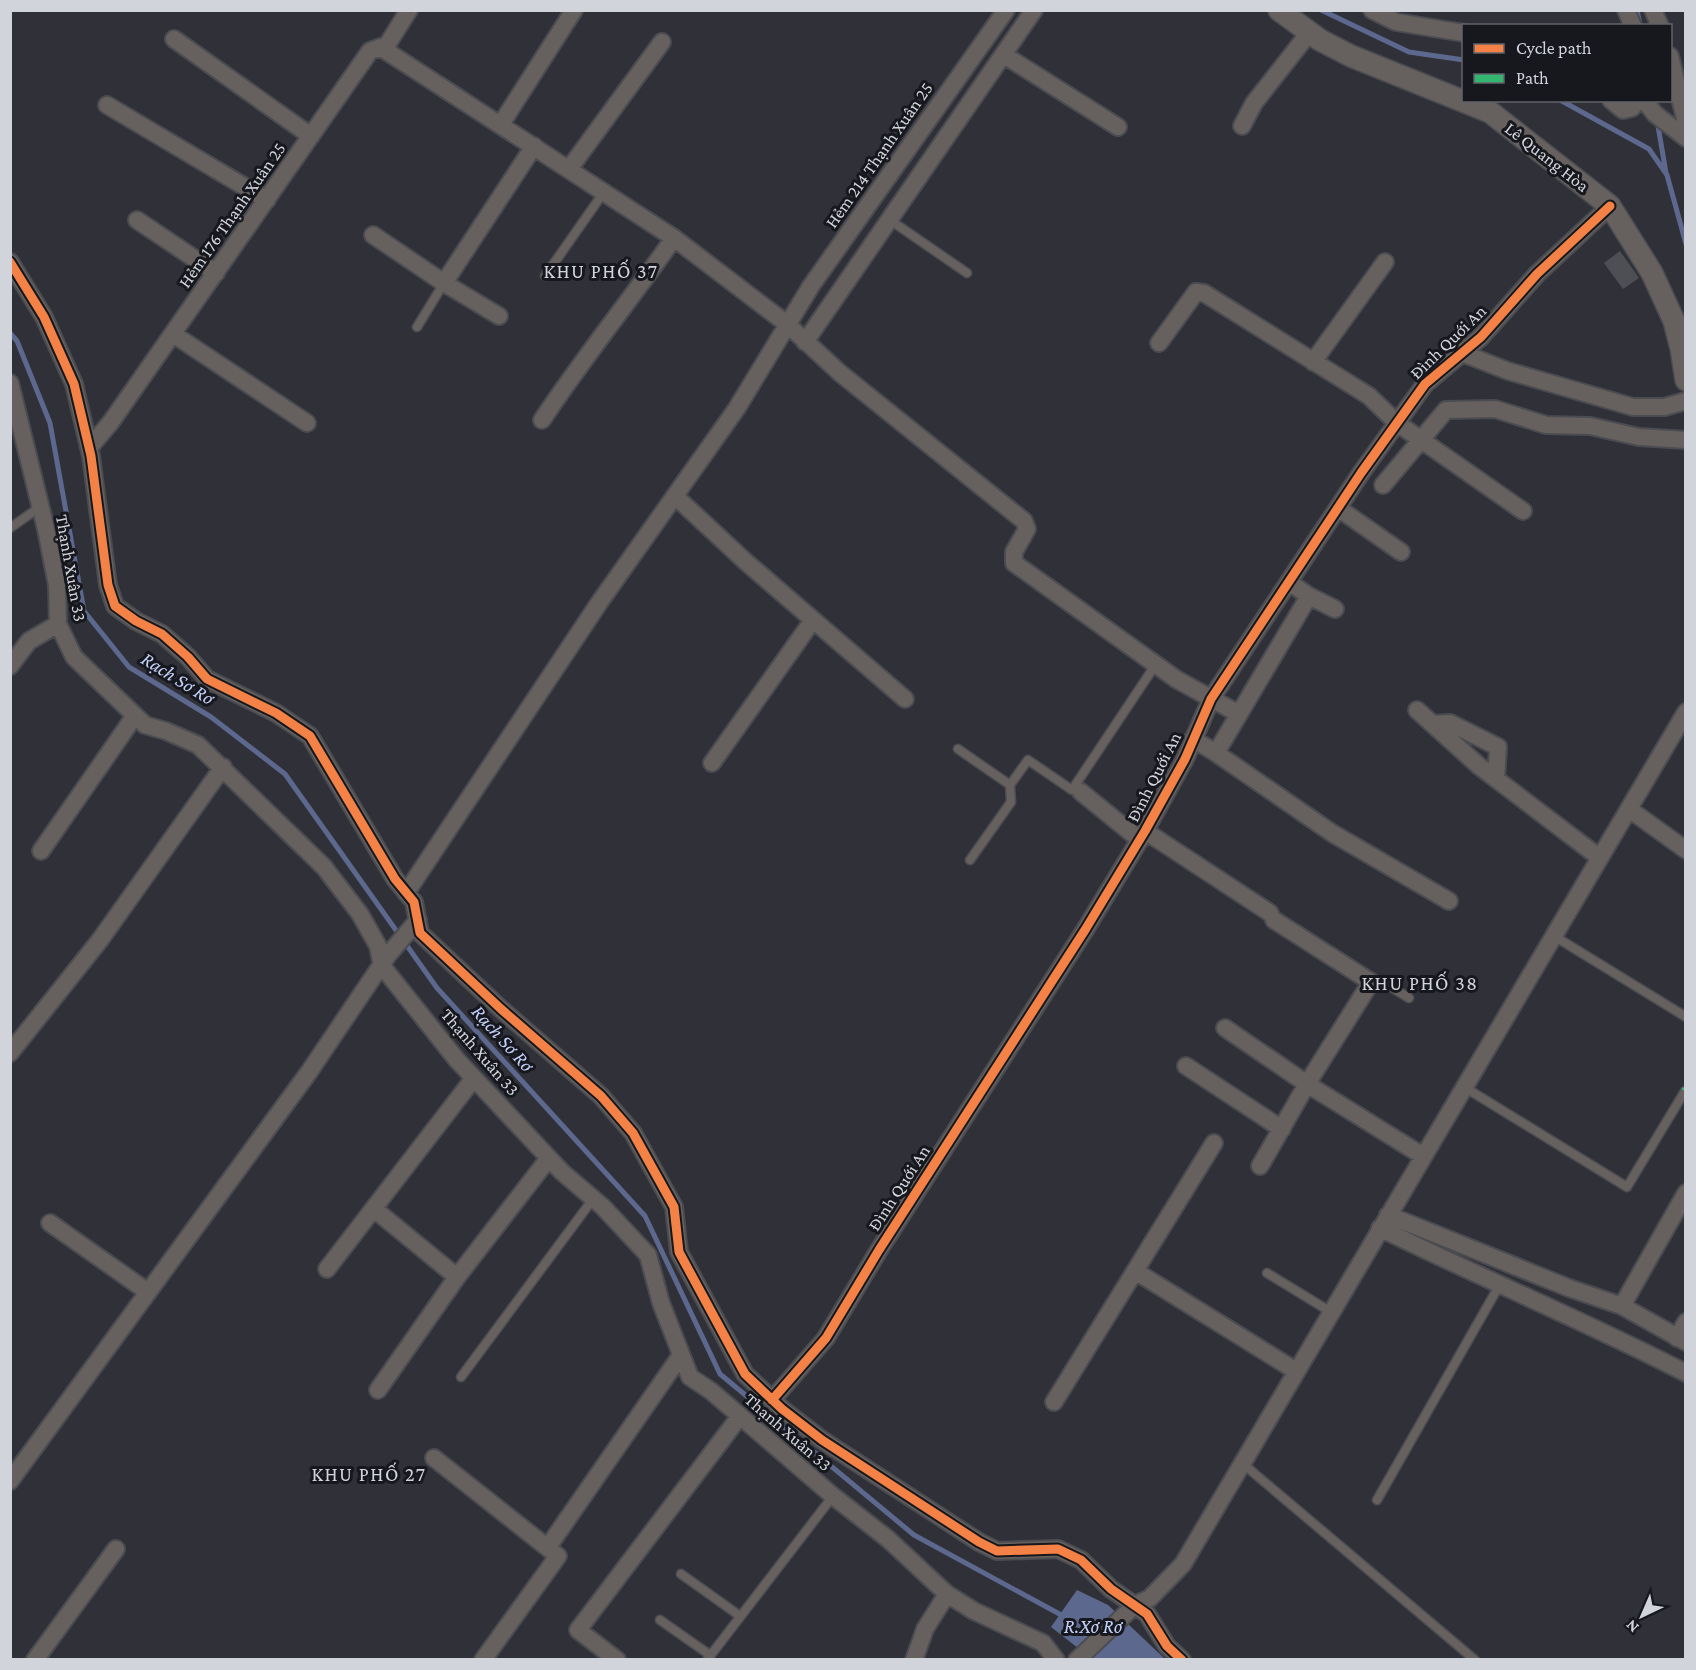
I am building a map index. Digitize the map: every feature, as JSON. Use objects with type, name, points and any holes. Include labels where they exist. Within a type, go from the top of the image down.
[{"type":"street","name":"Hẻm 176 Thạnh Xuân 25","points":[[89,448],[111,422],[370,51],[387,45],[409,10]]},
{"type":"street","points":[[501,124],[574,10]]},
{"type":"street","name":"Hẻm 214 Thạnh Xuân 25","points":[[406,893],[598,603],[737,408],[818,277],[1006,10]]},
{"type":"street","points":[[805,342],[1034,10]]},
{"type":"street","name":"Lê Quang Hòa","points":[[1279,10],[1309,33],[1351,56],[1462,100]]},
{"type":"street","points":[[1372,10],[1396,22],[1462,33]]},
{"type":"street","points":[[1653,10],[1659,24]]},
{"type":"street","points":[[1242,126],[1254,103],[1309,33]]},
{"type":"street","points":[[174,39],[311,136]]},
{"type":"street","points":[[569,169],[662,42]]},
{"type":"street","points":[[380,47],[674,238],[787,324],[805,342],[1024,521],[1027,529],[1014,552],[1014,563],[1156,664],[1239,714]]},
{"type":"street","points":[[1005,55],[1118,127]]},
{"type":"street","points":[[1672,61],[1685,131]]},
{"type":"street","name":"Lê Quang Hòa","points":[[1466,102],[1491,112],[1610,206],[1680,314],[1686,380]]},
{"type":"street","points":[[1613,102],[1623,110],[1632,108],[1636,102]]},
{"type":"street","points":[[107,105],[267,200]]},
{"type":"street","points":[[1649,107],[1685,131]]},
{"type":"street","points":[[444,283],[534,146]]},
{"type":"street","name":"Đình Quới An","points":[[772,1400],[826,1338],[885,1241],[1143,835],[1211,699],[1396,423],[1425,384],[1481,337],[1537,274],[1610,206]]},
{"type":"street","points":[[137,220],[216,273]]},
{"type":"street","points":[[373,235],[444,283],[499,316]]},
{"type":"street","points":[[542,420],[585,356],[626,306],[674,238]]},
{"type":"street","points":[[10,262],[44,317],[74,384],[89,448],[108,585],[115,606],[136,621],[162,634],[188,657],[207,680],[276,712],[310,736],[369,836],[414,902],[414,923],[420,933],[501,1009],[601,1096],[633,1133],[674,1207],[679,1252],[745,1374],[772,1400],[822,1440],[979,1542],[997,1551],[1058,1549],[1081,1560],[1131,1609],[1147,1614],[1167,1646],[1182,1659]]},
{"type":"street","points":[[1313,362],[1385,262]]},
{"type":"street","points":[[1159,343],[1196,292],[1200,292],[1369,396],[1396,423],[1522,511]]},
{"type":"street","points":[[173,334],[308,423]]},
{"type":"street","points":[[1462,353],[1508,371],[1633,407],[1664,407],[1686,401]]},
{"type":"street","name":"Thạnh Xuân 33","points":[[10,383],[57,585],[57,624],[74,657],[116,695],[134,717],[145,725],[166,731],[198,745],[324,867],[360,914],[385,960],[474,1078],[549,1158],[648,1255],[661,1303],[690,1377],[888,1539],[947,1594],[974,1611],[1043,1643],[1056,1659]]},
{"type":"street","points":[[1383,485],[1446,410],[1495,409],[1546,425],[1590,426],[1639,437],[1686,440]]},
{"type":"street","points":[[675,496],[905,699]]},
{"type":"street","points":[[1338,508],[1401,552]]},
{"type":"street","points":[[1289,582],[1309,596],[1335,609]]},
{"type":"street","points":[[1216,753],[1309,596]]},
{"type":"street","points":[[712,763],[813,620]]},
{"type":"street","points":[[10,666],[29,641],[57,624]]},
{"type":"street","points":[[1417,710],[1496,779],[1600,858]]},
{"type":"street","points":[[1078,1659],[1131,1609],[1150,1598],[1183,1564],[1686,712]]},
{"type":"street","points":[[41,851],[134,717]]},
{"type":"street","points":[[1433,724],[1450,723],[1498,747],[1496,779]]},
{"type":"street","points":[[1193,739],[1332,833],[1449,901]]},
{"type":"street","points":[[10,1053],[100,940],[223,767]]},
{"type":"street","points":[[1081,792],[1143,835],[1272,916],[1371,982],[1307,1084],[1260,1166]]},
{"type":"street","points":[[1629,809],[1645,823],[1686,850]]},
{"type":"street","points":[[10,1481],[309,1072],[385,960],[414,923]]},
{"type":"street","points":[[1225,1028],[1307,1084],[1423,1156]]},
{"type":"street","points":[[1186,1066],[1282,1128]]},
{"type":"street","points":[[327,1269],[474,1078]]},
{"type":"street","points":[[1054,1402],[1214,1143]]},
{"type":"street","points":[[378,1390],[457,1277],[549,1158]]},
{"type":"street","points":[[1622,1306],[1686,1193]]},
{"type":"street","points":[[374,1209],[457,1277]]},
{"type":"street","points":[[1384,1221],[1499,1286],[1607,1332],[1686,1373]]},
{"type":"street","points":[[1384,1221],[1622,1306],[1681,1340],[1686,1322]]},
{"type":"street","points":[[50,1223],[148,1292]]},
{"type":"street","points":[[1135,1271],[1296,1371]]},
{"type":"street","points":[[548,1547],[681,1354]]},
{"type":"street","points":[[617,1659],[578,1630],[740,1416]]},
{"type":"street","points":[[434,1458],[558,1556],[483,1659]]},
{"type":"street","points":[[35,1659],[116,1548]]},
{"type":"street","points":[[914,1659],[925,1629],[947,1594]]},
{"type":"lane","points":[[545,276],[604,192]]},
{"type":"lane","points":[[890,220],[967,273]]},
{"type":"lane","points":[[417,327],[444,283]]},
{"type":"lane","points":[[10,528],[40,507]]},
{"type":"lane","points":[[970,860],[1011,802],[1010,785],[1028,760],[1069,790],[1073,789],[1156,664]]},
{"type":"lane","points":[[958,749],[1010,785]]},
{"type":"lane","points":[[1554,936],[1686,1017]]},
{"type":"lane","points":[[1371,982],[1379,987],[1383,982],[1409,998]]},
{"type":"lane","points":[[1464,1088],[1627,1187],[1684,1091]]},
{"type":"lane","points":[[461,1377],[593,1199]]},
{"type":"lane","points":[[1267,1273],[1330,1312]]},
{"type":"lane","points":[[1377,1500],[1499,1286]]},
{"type":"lane","points":[[1242,1463],[1475,1659]]},
{"type":"lane","points":[[660,1620],[709,1657],[833,1496]]},
{"type":"lane","points":[[681,1574],[741,1616]]},
{"type":"water","name":"R.Xơ Rơ","points":[[1077,1590],[1108,1605],[1165,1659],[1092,1659],[1051,1627]]},
{"type":"building","points":[[1620,251],[1639,278],[1623,289],[1604,263]]},
{"type":"waterway","points":[[1321,10],[1409,52],[1462,60]]},
{"type":"waterway","points":[[1637,10],[1640,24]]},
{"type":"waterway","points":[[1564,102],[1649,149],[1667,175],[1686,244]]},
{"type":"waterway","points":[[1657,120],[1666,173]]},
{"type":"waterway","name":"Rạch Sơ Rơ","points":[[10,333],[17,341],[50,423],[84,611],[129,667],[211,717],[285,774],[437,988],[645,1216],[720,1374],[914,1535],[1065,1617]]},
{"type":"cycle path","points":[[772,1400],[826,1338],[879,1250],[1085,930],[1145,831],[1185,759],[1211,699],[1361,473],[1425,384],[1481,337],[1537,274],[1610,206]]},
{"type":"cycle path","points":[[10,262],[44,317],[74,384],[91,456],[108,585],[115,606],[136,621],[162,634],[188,657],[207,679],[276,713],[310,736],[395,879],[414,902],[420,933],[501,1009],[601,1096],[633,1133],[674,1207],[679,1252],[745,1374],[782,1409],[822,1440],[979,1542],[997,1551],[1058,1549],[1081,1560],[1111,1589],[1147,1614],[1167,1646],[1182,1660]]},
{"type":"district","name":"KHU PHỐ 37","points":[[601,271]]},
{"type":"district","name":"KHU PHỐ 38","points":[[1420,983]]},
{"type":"district","name":"KHU PHỐ 27","points":[[369,1474]]}]
